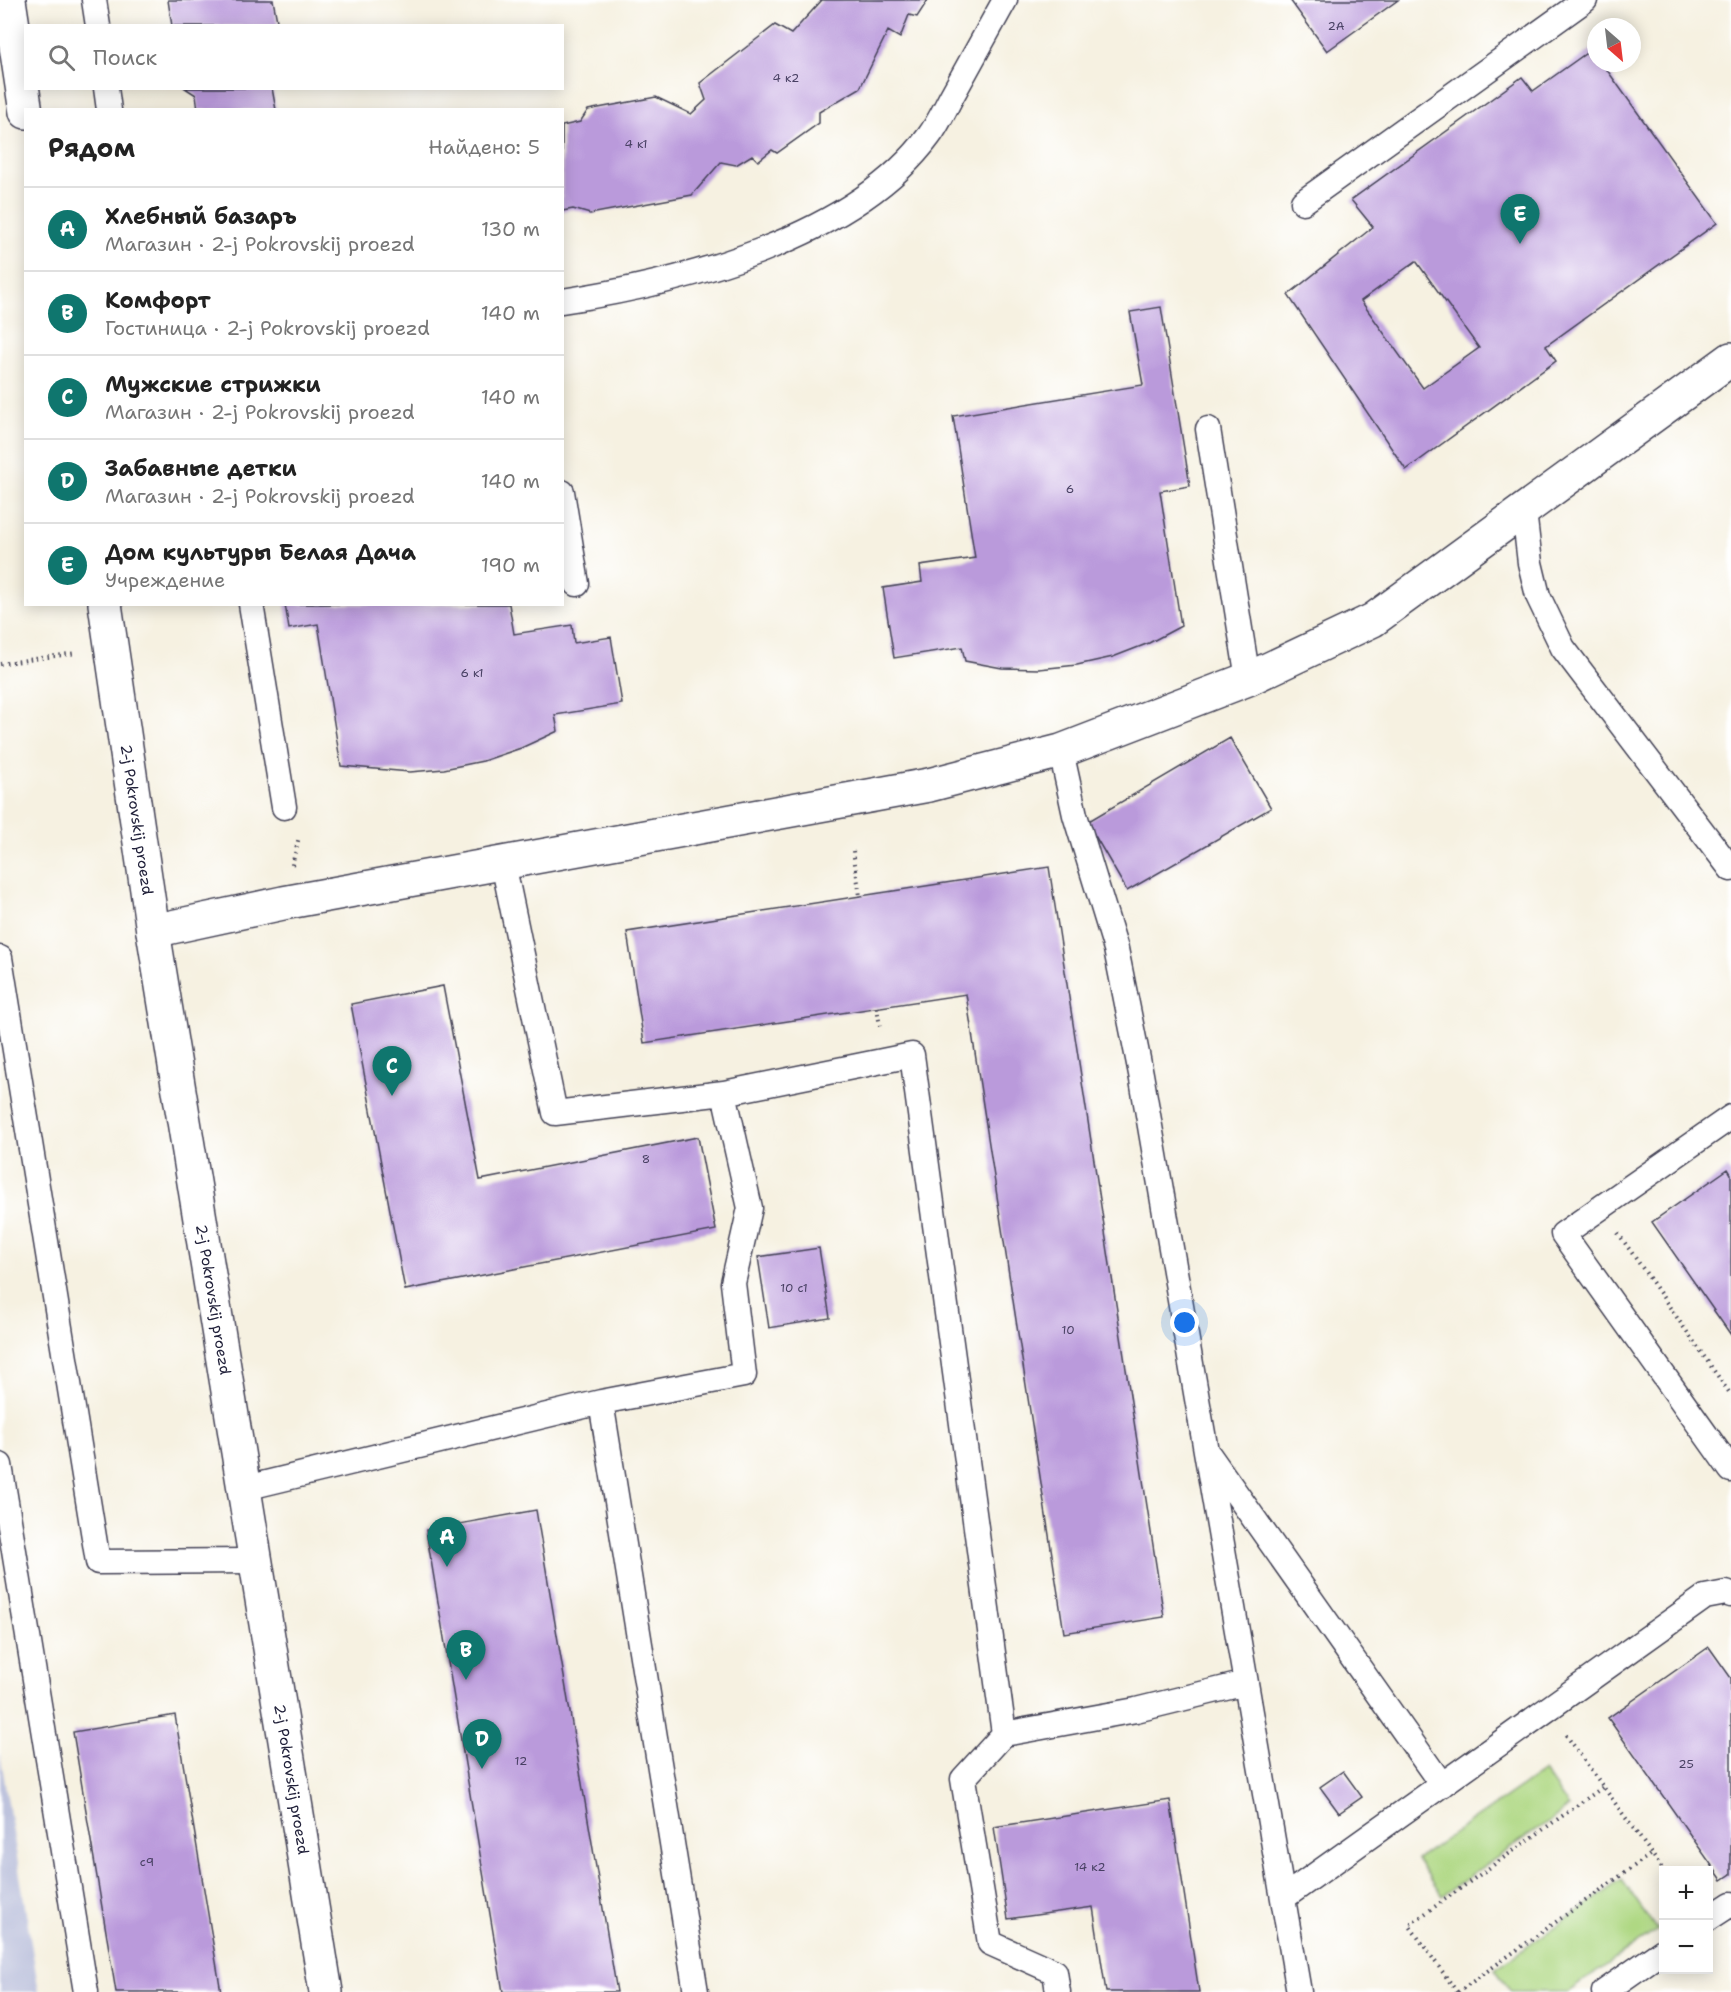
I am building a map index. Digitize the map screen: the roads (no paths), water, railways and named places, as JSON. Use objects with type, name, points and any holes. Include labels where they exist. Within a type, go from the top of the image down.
[{"type":"street","points":[[9,0],[25,108]]},
{"type":"street","points":[[153,931],[283,903],[929,785],[1061,751],[1248,680],[1373,620],[1731,359]]},
{"type":"street","name":"2-j Pokrovskij proezd","points":[[105,606],[153,931],[326,1992]]},
{"type":"lane","points":[[94,0],[98,24]]},
{"type":"lane","points":[[564,301],[626,291],[701,272],[750,255],[829,218],[877,188],[930,136],[1005,0]]},
{"type":"lane","points":[[1303,202],[1585,0]]},
{"type":"lane","points":[[106,90],[109,108]]},
{"type":"lane","points":[[1208,429],[1248,680]]},
{"type":"lane","points":[[564,504],[577,584]]},
{"type":"lane","points":[[1524,511],[1530,563],[1538,596],[1563,648],[1731,869]]},
{"type":"lane","points":[[251,606],[284,807]]},
{"type":"lane","points":[[1061,751],[1075,815],[1116,949],[1143,1086],[1299,1992]]},
{"type":"lane","points":[[502,863],[555,1113],[724,1093],[912,1055],[1004,1734]]},
{"type":"lane","points":[[0,958],[98,1562],[255,1562]]},
{"type":"lane","points":[[244,1488],[601,1402],[744,1375],[734,1283],[750,1208],[724,1093]]},
{"type":"lane","points":[[1731,1117],[1563,1234],[1731,1470]]},
{"type":"lane","points":[[601,1402],[696,1992]]},
{"type":"lane","points":[[1205,1448],[1442,1785]]},
{"type":"lane","points":[[0,1465],[86,1992]]},
{"type":"lane","points":[[1283,1898],[1731,1579]]},
{"type":"lane","points":[[1706,1597],[1726,1593],[1731,1595]]},
{"type":"lane","points":[[1058,1992],[1055,1972],[990,1944],[963,1779],[1004,1734],[1136,1710],[1246,1683]]},
{"type":"lane","points":[[1713,1916],[1731,1904]]},
{"type":"lane","points":[[1604,1992],[1659,1954]]},
{"type":"place","name":"Дом культуры Белая Дача","points":[[1520,244]]},
{"type":"place","name":"Мужские стрижки","points":[[392,1096]]},
{"type":"place","name":"Хлебный базаръ","points":[[447,1567]]},
{"type":"place","name":"Комфорт","points":[[466,1680]]},
{"type":"place","name":"Забавные детки","points":[[482,1769]]}]
